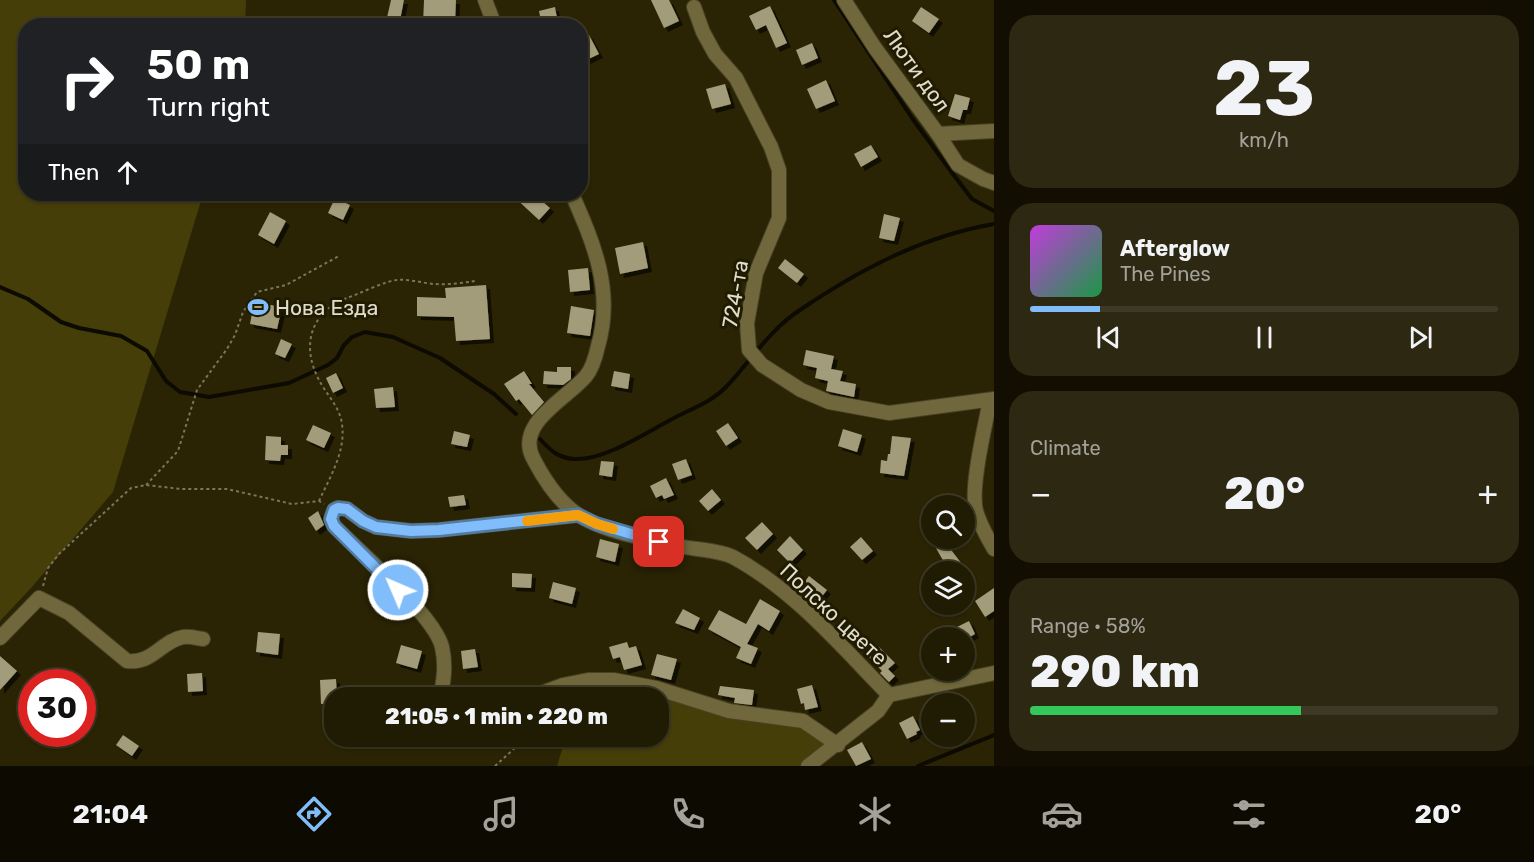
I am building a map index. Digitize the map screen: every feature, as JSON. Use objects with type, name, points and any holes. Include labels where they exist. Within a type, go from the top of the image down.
[{"type":"street","points":[[485,0],[492,18]]},
{"type":"street","name":"Люти дол","points":[[844,0],[958,165],[994,183]]},
{"type":"street","name":"724-та","points":[[694,7],[703,32],[715,54],[741,86],[771,147],[779,170],[779,218],[756,273],[747,323],[749,350],[759,362],[801,390],[829,402],[889,413],[992,399]]},
{"type":"street","name":"Люти дол","points":[[938,134],[994,131]]},
{"type":"street","points":[[575,201],[598,256],[603,284],[604,316],[598,347],[587,374],[542,416],[529,435],[529,453],[547,484],[578,515]]},
{"type":"street","points":[[992,399],[975,491],[976,510],[985,535],[994,549]]},
{"type":"street","points":[[443,687],[445,674],[441,645],[427,619],[334,526],[331,519],[334,510],[347,509],[376,527],[411,531],[578,515]]},
{"type":"street","name":"Полско цвете","points":[[578,515],[597,524],[659,542],[730,556],[773,582],[817,622],[889,695]]},
{"type":"street","points":[[0,638],[39,598],[69,613],[127,661],[137,662],[147,658],[177,638],[186,636],[203,639]]},
{"type":"street","name":"Полско цвете","points":[[808,766],[879,711],[889,695],[994,673]]},
{"type":"street","points":[[558,687],[588,680],[614,680],[651,687]]},
{"type":"street","points":[[669,692],[729,711],[803,721],[838,745]]},
{"type":"path","points":[[146,485],[178,451],[197,390],[227,349],[243,312],[257,292],[286,285],[339,256]]},
{"type":"path","points":[[319,501],[336,465],[343,439],[342,422],[338,409],[318,380],[313,365],[310,352],[315,322],[324,311],[342,300],[396,279],[437,285],[475,282]]},
{"type":"path","points":[[39,598],[48,568],[59,554],[131,488],[146,485],[180,489],[227,489],[292,504],[319,501],[334,510]]},
{"type":"path","points":[[495,766],[516,747]]},
{"type":"shaded area","points":[[0,0],[246,0],[245,18],[18,18],[18,201],[201,201],[113,492],[0,621]]},
{"type":"shaded area","points":[[588,680],[625,687],[584,687]]},
{"type":"shaded area","points":[[669,695],[803,721],[838,745],[808,766],[557,766],[563,747],[669,747]]},
{"type":"building","points":[[391,0],[404,0],[400,18],[387,18]]},
{"type":"building","points":[[424,0],[456,0],[455,18],[423,18]]},
{"type":"building","points":[[651,0],[669,0],[679,21],[664,28]]},
{"type":"building","points":[[770,6],[787,43],[776,48],[766,25],[756,30],[749,16]]},
{"type":"building","points":[[555,7],[557,18],[540,18],[539,11]]},
{"type":"building","points":[[921,7],[939,19],[929,33],[912,21]]},
{"type":"building","points":[[588,36],[599,54],[588,59]]},
{"type":"building","points":[[812,43],[818,58],[802,65],[796,50]]},
{"type":"building","points":[[826,80],[835,101],[816,109],[807,89]]},
{"type":"building","points":[[725,84],[731,104],[712,109],[706,89]]},
{"type":"building","points":[[955,94],[970,98],[967,110],[963,110],[960,120],[948,116]]},
{"type":"building","points":[[871,145],[878,157],[861,167],[854,154]]},
{"type":"building","points":[[334,201],[341,201],[350,205],[343,220],[328,213]]},
{"type":"building","points":[[519,201],[542,201],[550,208],[539,220]]},
{"type":"building","points":[[270,212],[286,221],[274,244],[258,235]]},
{"type":"building","points":[[884,214],[900,218],[894,241],[879,238]]},
{"type":"building","points":[[643,242],[648,268],[620,274],[615,248]]},
{"type":"building","points":[[785,259],[804,274],[797,283],[778,268]]},
{"type":"building","points":[[588,268],[590,290],[570,292],[568,270]]},
{"type":"building","points":[[486,285],[490,339],[456,341],[454,317],[417,316],[417,297],[446,298],[445,288]]},
{"type":"building","points":[[254,302],[282,307],[277,329],[250,324]]},
{"type":"building","points":[[571,306],[594,310],[590,336],[567,333]]},
{"type":"building","points":[[281,339],[292,344],[285,358],[275,354]]},
{"type":"building","points":[[806,350],[834,356],[831,369],[843,371],[840,381],[856,384],[854,397],[826,391],[828,381],[815,378],[817,368],[803,365]]},
{"type":"building","points":[[557,367],[571,367],[571,379],[563,385],[543,384],[544,371],[557,372]]},
{"type":"building","points":[[524,371],[532,384],[529,384],[544,402],[532,415],[519,399],[516,401],[504,384]]},
{"type":"building","points":[[614,371],[630,374],[628,389],[611,386]]},
{"type":"building","points":[[336,373],[343,388],[333,393],[326,378]]},
{"type":"building","points":[[393,387],[395,407],[376,408],[374,389]]},
{"type":"building","points":[[728,423],[738,438],[726,446],[716,431]]},
{"type":"building","points":[[313,425],[331,433],[324,448],[306,440]]},
{"type":"building","points":[[843,429],[862,435],[857,452],[838,446]]},
{"type":"building","points":[[454,431],[470,435],[467,447],[451,444]]},
{"type":"building","points":[[266,436],[281,437],[281,445],[288,445],[288,455],[281,455],[280,461],[265,460]]},
{"type":"building","points":[[892,436],[911,438],[904,476],[880,473],[881,460],[887,461],[888,454],[890,454]]},
{"type":"building","points":[[686,459],[692,475],[678,480],[672,464]]},
{"type":"building","points":[[601,461],[614,462],[612,477],[599,475]]},
{"type":"building","points":[[666,478],[674,495],[664,499],[662,495],[656,498],[650,486]]},
{"type":"building","points":[[712,489],[721,500],[708,511],[699,501]]},
{"type":"building","points":[[464,495],[466,505],[450,507],[448,497]]},
{"type":"building","points":[[318,511],[324,525],[316,531],[308,518]]},
{"type":"building","points":[[762,522],[773,534],[757,550],[745,538]]},
{"type":"building","points":[[790,536],[803,550],[790,563],[777,550]]},
{"type":"building","points":[[861,537],[873,551],[862,560],[850,547]]},
{"type":"building","points":[[600,539],[619,544],[615,562],[596,557]]},
{"type":"building","points":[[936,549],[950,549],[960,561],[943,561]]},
{"type":"building","points":[[512,573],[532,574],[531,588],[512,587]]},
{"type":"building","points":[[809,576],[827,590],[820,599],[818,597],[813,603],[798,591]]},
{"type":"building","points":[[553,582],[576,588],[572,604],[549,598]]},
{"type":"building","points":[[994,588],[994,611],[985,617],[975,601]]},
{"type":"building","points":[[760,599],[780,611],[769,631],[758,624],[747,644],[758,648],[751,664],[736,658],[741,647],[708,629],[719,610],[746,624]]},
{"type":"building","points":[[683,609],[700,618],[694,630],[675,623]]},
{"type":"building","points":[[969,621],[972,627],[957,627]]},
{"type":"building","points":[[258,632],[280,634],[278,655],[256,652]]},
{"type":"building","points":[[627,642],[629,648],[636,646],[642,665],[624,670],[620,657],[613,659],[609,647]]},
{"type":"building","points":[[401,645],[422,651],[417,669],[396,663]]},
{"type":"building","points":[[879,647],[895,663],[888,669],[895,676],[889,682],[869,657]]},
{"type":"building","points":[[475,649],[478,667],[463,669],[461,651]]},
{"type":"building","points":[[657,654],[677,659],[671,680],[651,675]]},
{"type":"building","points":[[0,656],[17,671],[0,690]]},
{"type":"building","points":[[202,673],[203,691],[188,692],[187,674]]},
{"type":"building","points":[[336,679],[336,687],[324,687],[324,704],[321,704],[320,680]]},
{"type":"building","points":[[812,685],[818,707],[805,710],[797,689]]},
{"type":"building","points":[[720,686],[754,690],[752,705],[734,703],[735,698],[718,695]]},
{"type":"building","points":[[913,716],[920,730],[907,739],[899,723]]},
{"type":"building","points":[[123,735],[139,746],[132,756],[116,745]]},
{"type":"building","points":[[862,742],[871,759],[856,766],[847,750]]},
{"type":"waterway","points":[[834,0],[912,118],[953,174],[972,199],[994,211]]},
{"type":"waterway","points":[[540,439],[555,453],[574,459],[612,451],[714,397],[789,318],[845,281],[917,246],[994,224]]},
{"type":"waterway","points":[[0,287],[28,299],[61,322],[121,336],[147,351],[166,381],[180,392],[209,397],[289,383],[328,365],[337,358],[344,345],[352,337],[365,332],[393,337],[440,358],[494,394],[516,414]]},
{"type":"waterway","points":[[918,766],[994,735]]},
{"type":"slow traffic","points":[[527,521],[578,515],[613,529]]},
{"type":"place","name":"Нова Езда","points":[[258,307]]},
{"type":"route","points":[[398,590],[334,526],[331,519],[334,510],[347,509],[356,517],[376,527],[396,531],[439,530],[578,515],[597,524],[659,542]]}]
